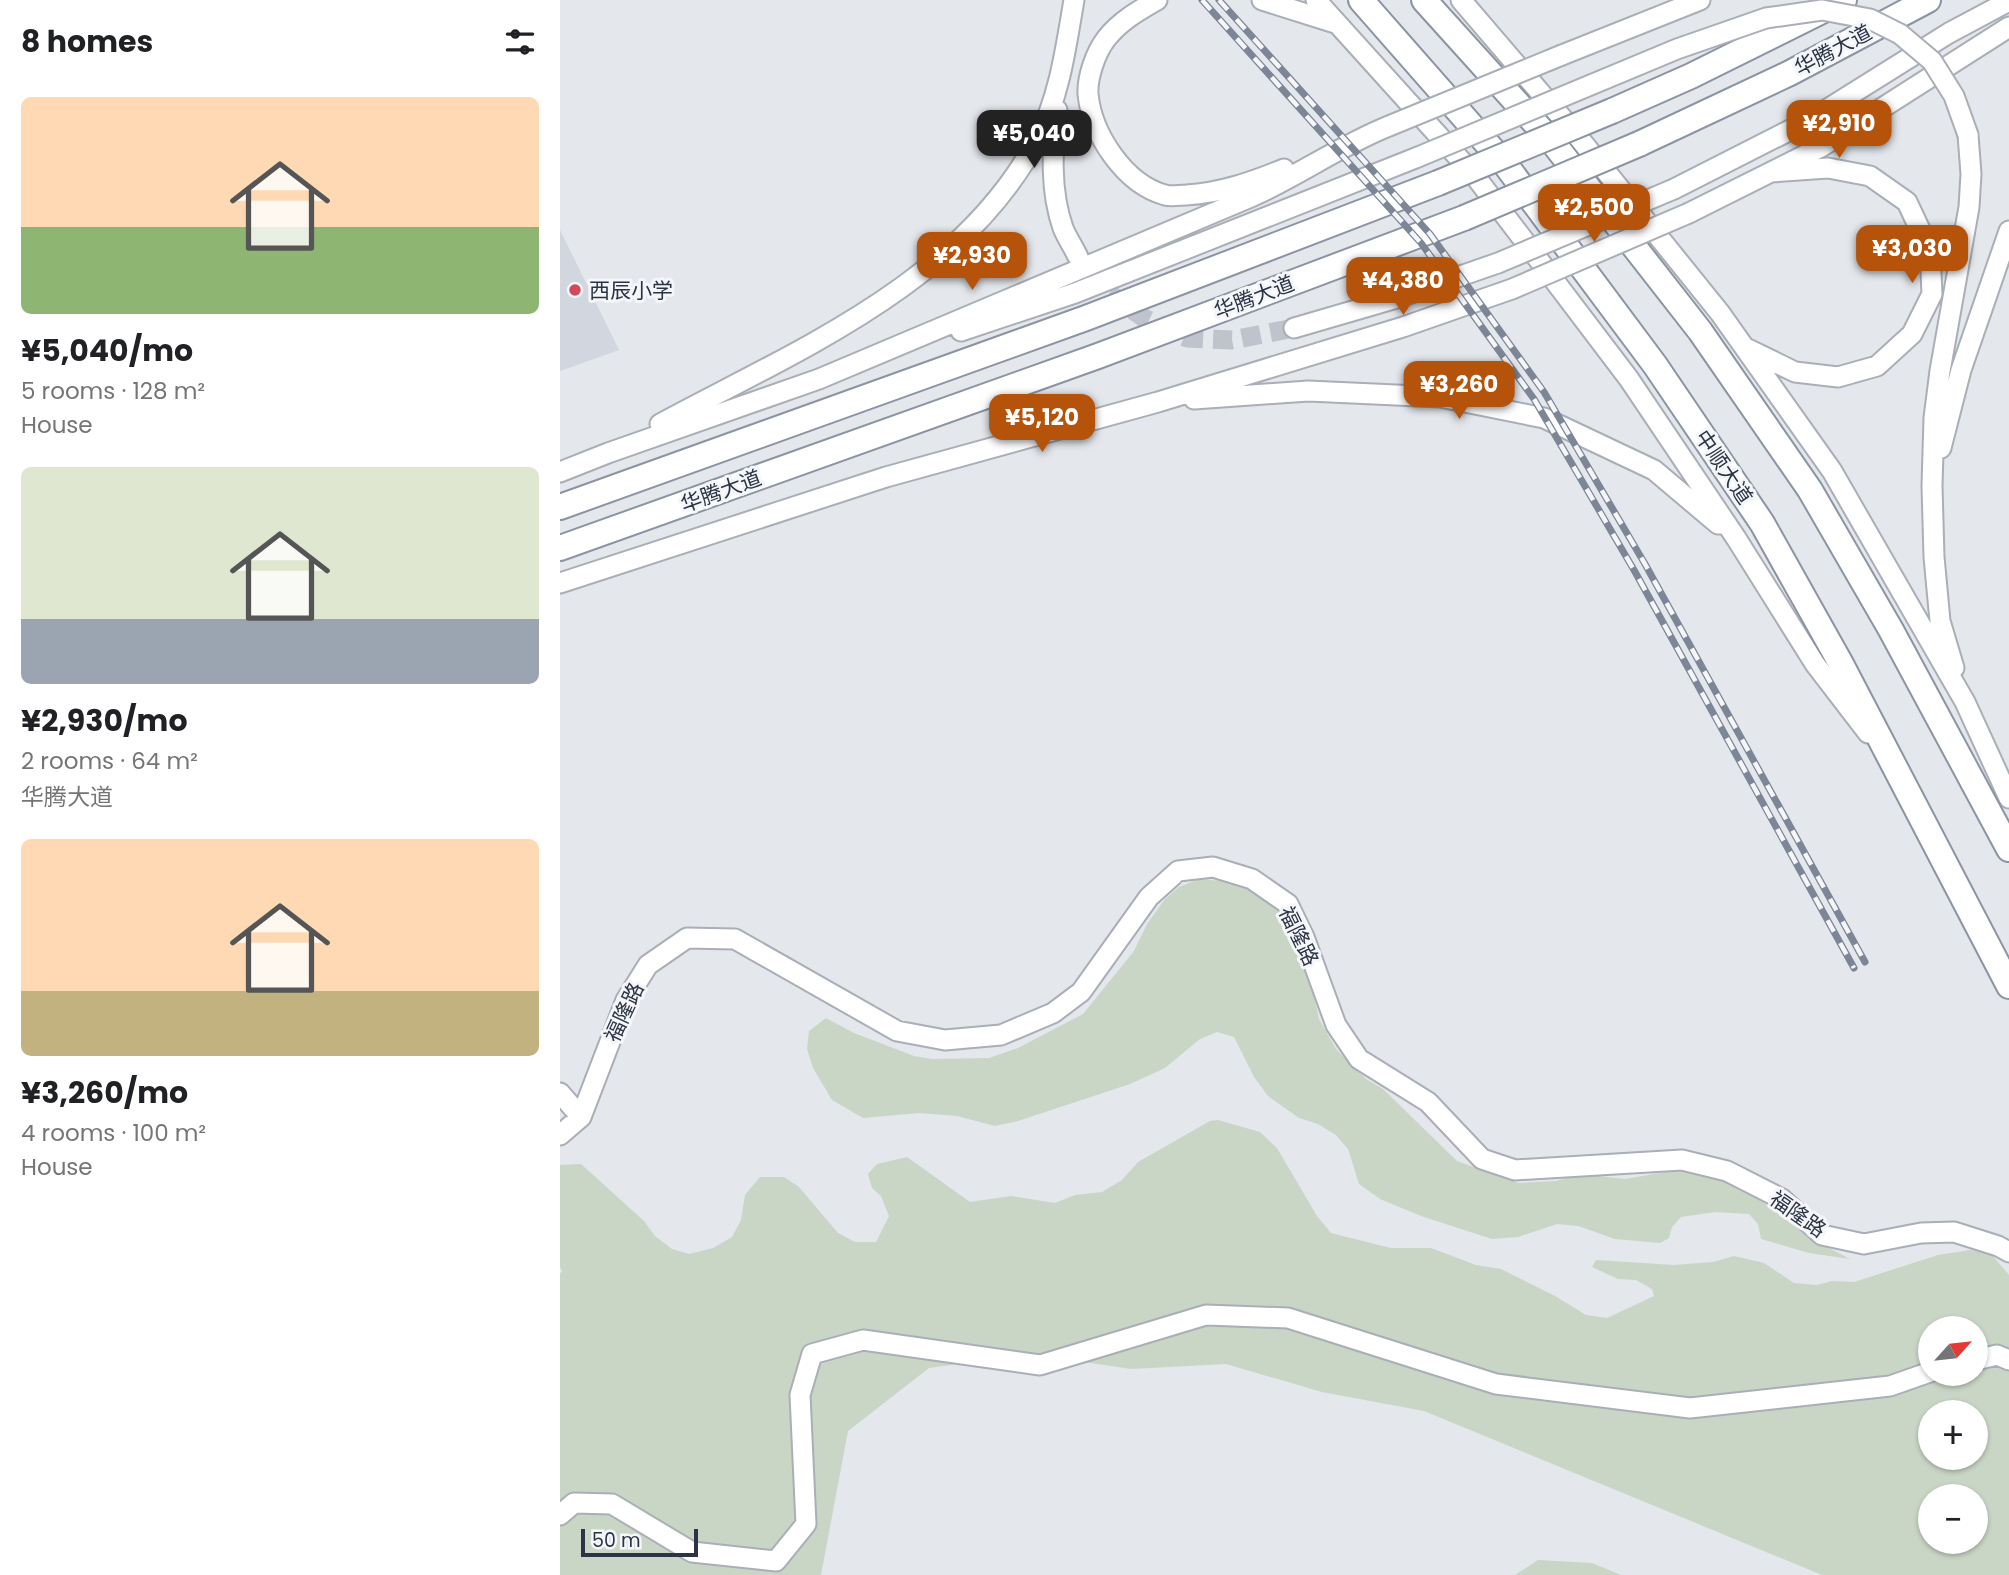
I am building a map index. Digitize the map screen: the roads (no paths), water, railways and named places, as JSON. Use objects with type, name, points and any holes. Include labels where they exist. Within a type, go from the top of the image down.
[{"type":"highway","name":"中顺大道","points":[[1362,0],[1505,164],[1655,365],[1762,523],[1840,662],[2009,986]]},
{"type":"highway","points":[[1424,0],[1554,144],[1700,331],[1810,490],[1891,630],[2009,849]]},
{"type":"highway","name":"华腾大道","points":[[560,507],[1086,318],[1438,183],[1691,76],[1844,0]]},
{"type":"highway","name":"华腾大道","points":[[560,548],[1098,356],[1464,218],[1640,144],[1790,73],[1928,0]]},
{"type":"main road","points":[[1074,0],[1053,142],[1055,193],[1064,229],[1079,257]]},
{"type":"main road","points":[[1157,0],[1129,15],[1105,40],[1092,68],[1088,93],[1098,128],[1114,159],[1138,183],[1167,196],[1207,194],[1256,180],[1700,0]]},
{"type":"main road","points":[[1262,0],[1338,24]]},
{"type":"main road","points":[[1316,0],[1475,176],[1629,379],[1736,538],[1815,664],[1899,773]]},
{"type":"main road","points":[[1461,0],[1584,144],[1712,303],[1832,471],[1965,702],[2009,798]]},
{"type":"main road","points":[[1294,328],[1397,298],[1499,262],[1674,188],[1810,120],[1949,33],[2009,1]]},
{"type":"main road","points":[[560,471],[819,379],[1075,293],[1418,157],[1677,49],[1766,18],[1822,10],[1871,19],[1900,34],[1932,61],[1954,96],[1968,135],[1971,174],[1969,207],[1940,371],[1934,418],[1932,486],[1934,556],[1940,621],[1965,702]]},
{"type":"main road","points":[[560,583],[886,477],[1158,402],[1403,327],[1512,289],[1689,213],[1821,148],[2009,27]]},
{"type":"main road","points":[[608,453],[825,335],[914,279],[953,247],[984,217],[1011,183],[1039,136],[1062,71]]},
{"type":"main road","points":[[819,379],[1263,192],[1366,135]]},
{"type":"main road","points":[[1744,347],[1795,372],[1838,377],[1864,370],[1877,366],[1912,334],[1932,294],[1930,251],[1907,202],[1870,176],[1828,167],[1771,172]]},
{"type":"main road","points":[[1932,486],[1961,370],[2009,231]]},
{"type":"main road","points":[[1158,402],[1308,391],[1440,397],[1544,418],[1654,470],[1736,538]]},
{"type":"main road","name":"福隆路","points":[[560,1135],[581,1117],[626,1000],[648,965],[687,938],[735,939],[897,1031],[945,1040],[1000,1035],[1053,1013],[1081,992],[1149,897],[1178,871],[1213,867],[1252,879],[1288,904],[1304,937],[1336,1025],[1359,1059],[1428,1102],[1482,1159],[1514,1170],[1682,1160],[1727,1171],[1782,1199],[1822,1235],[1864,1244],[1921,1233],[1954,1232],[2009,1252]]},
{"type":"main road","points":[[560,1093],[581,1117]]},
{"type":"main road","points":[[560,1515],[574,1503],[612,1504],[692,1552],[776,1561],[806,1524],[800,1395],[812,1354],[863,1340],[1040,1365],[1206,1315],[1288,1318],[1496,1384],[1690,1408],[1890,1386],[1918,1376]]},
{"type":"main road","points":[[1988,1357],[1997,1355],[2009,1360]]},
{"type":"tunnel","points":[[1090,272],[1107,292],[1144,318],[1187,338],[1232,340],[1294,328]]},
{"type":"railway","points":[[1202,0],[1421,243],[1534,399],[1634,570],[1854,968]]},
{"type":"railway","points":[[1219,0],[1430,234],[1544,392],[1645,564],[1865,962]]},
{"type":"place","name":"西辰小学","points":[[575,290]]}]
